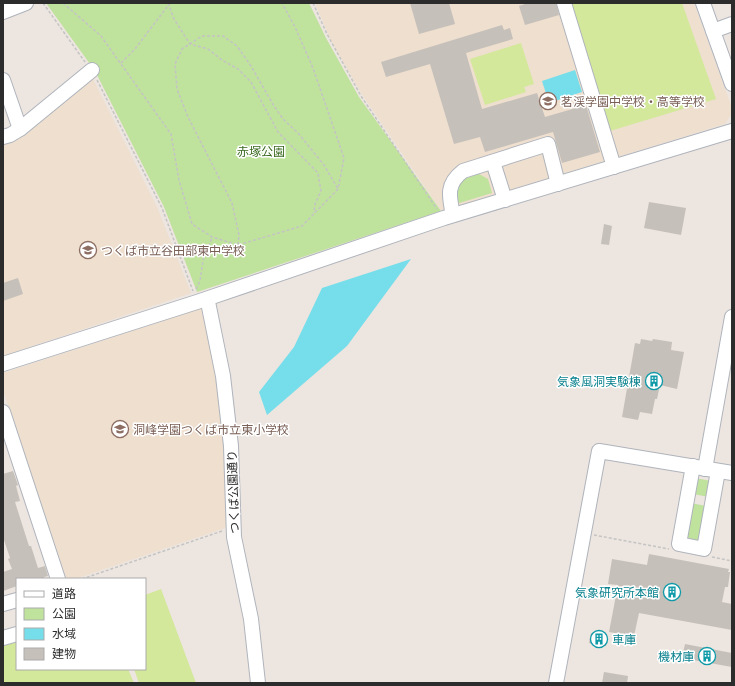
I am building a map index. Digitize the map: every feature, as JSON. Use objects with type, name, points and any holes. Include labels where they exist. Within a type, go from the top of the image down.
[{"type":"street","points":[[3,12],[26,3]]},
{"type":"street","points":[[564,3],[614,166]]},
{"type":"street","points":[[703,3],[732,84]]},
{"type":"street","points":[[713,31],[732,24]]},
{"type":"street","points":[[3,137],[20,129],[92,70]]},
{"type":"street","points":[[3,80],[20,129]]},
{"type":"street","points":[[3,364],[190,304],[447,215],[505,200],[732,131]]},
{"type":"street","points":[[447,215],[451,186],[456,177],[464,171],[548,144],[558,184]]},
{"type":"street","points":[[493,162],[505,200]]},
{"type":"street","name":"つくば公園通り","points":[[208,302],[223,376],[231,446],[234,537],[250,619],[258,683]]},
{"type":"street","points":[[706,469],[679,544],[704,548],[706,469],[732,317]]},
{"type":"street","points":[[3,412],[58,578]]},
{"type":"street","points":[[556,683],[599,451],[732,473]]},
{"type":"street","points":[[3,604],[16,600]]},
{"type":"street","points":[[3,638],[16,634]]},
{"type":"path","points":[[43,3],[92,70],[162,208],[194,295],[200,281],[203,260],[212,237]]},
{"type":"path","points":[[64,3],[101,36],[171,134],[179,180],[192,224],[212,237],[238,245],[302,226],[338,189],[344,158],[313,68],[296,27],[282,3]]},
{"type":"path","points":[[121,63],[135,49],[169,3]]},
{"type":"path","points":[[169,3],[174,19],[190,44],[208,49],[238,70],[251,82],[278,132],[318,173],[321,191],[315,204],[314,213]]},
{"type":"path","points":[[313,3],[327,34],[361,96],[447,215]]},
{"type":"path","points":[[238,245],[239,235],[232,203],[188,117],[177,89],[175,64],[182,49],[202,36],[223,36],[237,46],[283,119],[298,134],[324,166],[338,189]]},
{"type":"path","points":[[85,578],[228,529],[234,537]]},
{"type":"path","points":[[584,533],[673,549]]},
{"type":"path","points":[[711,557],[732,561]]},
{"type":"shaded area","name":"茗渓学園中学校・高等学校","points":[[315,3],[694,3],[732,108],[732,113],[725,124],[441,211],[361,93],[331,41]]},
{"type":"shaded area","name":"つくば市立谷田部東中学校","points":[[91,75],[157,207],[191,293],[3,356],[3,142]]},
{"type":"shaded area","name":"洞峰学園つくば市立東小学校","points":[[202,308],[224,411],[227,526],[225,528],[78,578],[65,578],[3,390],[3,373]]},
{"type":"green space","name":"赤塚公園","points":[[46,3],[309,3],[326,38],[359,97],[441,211],[197,292],[164,207],[95,71]]},
{"type":"green space","points":[[568,3],[682,3],[716,99],[610,131]]},
{"type":"green space","points":[[521,43],[534,84],[524,87],[526,92],[485,105],[470,59]]},
{"type":"green space","points":[[479,174],[488,179],[492,193],[456,204],[455,186],[460,180]]},
{"type":"green space","points":[[695,478],[711,481],[709,497],[693,494]]},
{"type":"green space","points":[[691,503],[706,506],[700,541],[684,539]]},
{"type":"green space","points":[[161,589],[196,683],[139,683],[134,670],[146,670],[146,595]]},
{"type":"green space","points":[[16,636],[16,670],[128,670],[134,683],[3,683],[3,641]]},
{"type":"water","points":[[575,70],[582,92],[549,103],[542,81]]},
{"type":"water","points":[[411,259],[347,346],[267,415],[259,392],[294,347],[322,288]]},
{"type":"building","points":[[410,3],[449,3],[455,24],[419,34]]},
{"type":"building","points":[[528,3],[556,3],[559,15],[525,25],[519,6]]},
{"type":"building","points":[[502,25],[504,30],[510,28],[513,39],[466,53],[482,109],[537,93],[545,117],[586,105],[600,152],[562,163],[553,132],[485,152],[480,137],[454,144],[430,64],[386,77],[381,62]]},
{"type":"building","points":[[649,202],[686,208],[681,235],[644,228]]},
{"type":"building","points":[[604,224],[612,226],[609,245],[601,244]]},
{"type":"building","points":[[18,278],[23,294],[3,301],[3,283]]},
{"type":"building","name":"気象風洞実験棟","points":[[641,339],[672,342],[671,350],[684,352],[677,389],[660,385],[652,414],[640,412],[638,420],[622,417],[635,343],[640,344]]},
{"type":"building","points":[[13,471],[18,485],[16,486],[20,501],[15,502],[29,546],[31,546],[38,568],[45,566],[48,576],[44,578],[16,578],[16,586],[3,591],[3,572],[12,569],[3,537],[3,474]]},
{"type":"building","name":"気象研究所本館","points":[[649,554],[729,569],[728,587],[725,587],[722,602],[732,604],[732,630],[639,613],[634,636],[609,632],[618,585],[608,584],[612,559],[647,565]]},
{"type":"building","name":"車庫","points":[[591,633],[608,636],[606,646],[589,643]]},
{"type":"building","name":"機材庫","points":[[685,644],[732,653],[732,667],[682,658]]},
{"type":"building","points":[[604,672],[628,676],[627,683],[602,683]]},
{"type":"place","name":"茗渓学園中学校・高等学校","points":[[548,101]]},
{"type":"place","name":"つくば市立谷田部東中学校","points":[[88,250]]},
{"type":"place","name":"気象風洞実験棟","points":[[654,381]]},
{"type":"place","name":"洞峰学園つくば市立東小学校","points":[[120,429]]},
{"type":"place","name":"気象研究所本館","points":[[672,592]]},
{"type":"place","name":"車庫","points":[[599,639]]},
{"type":"place","name":"機材庫","points":[[707,656]]}]
